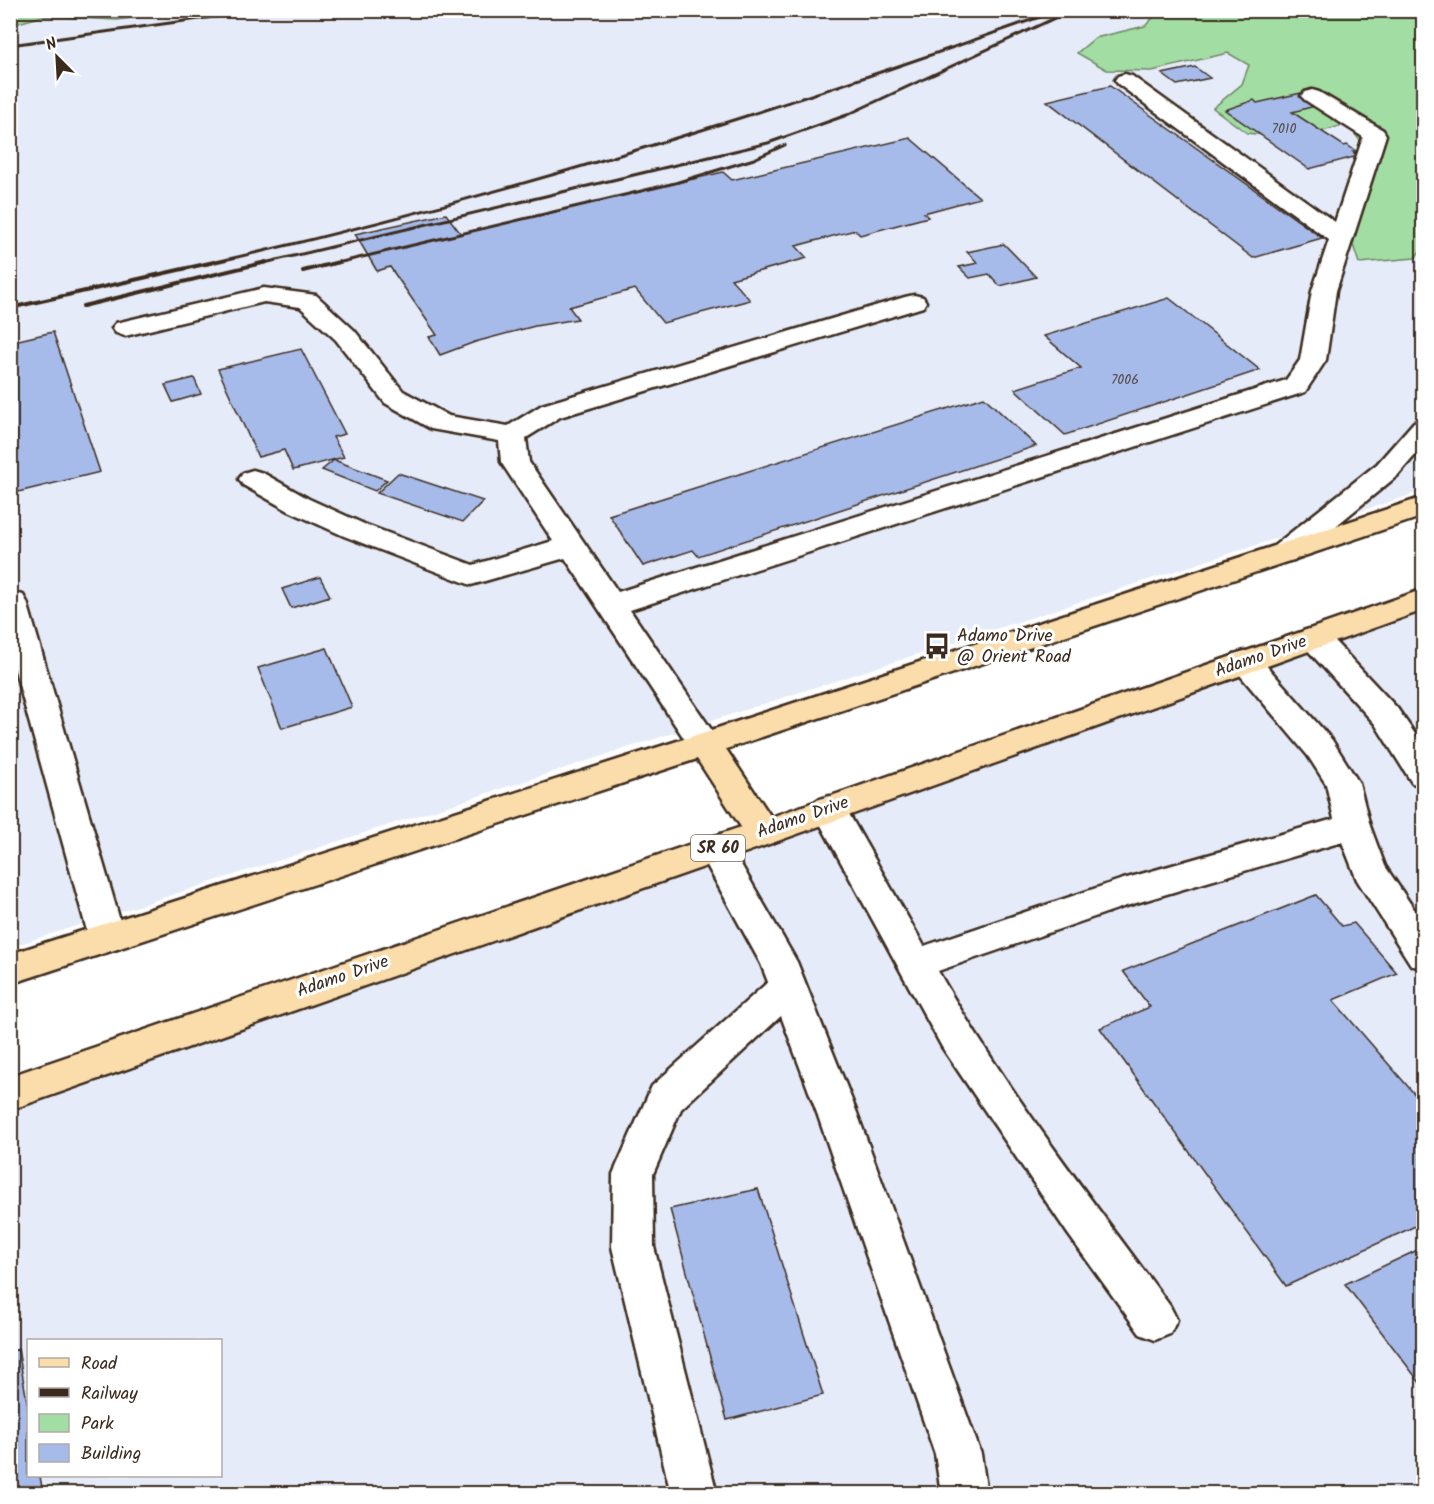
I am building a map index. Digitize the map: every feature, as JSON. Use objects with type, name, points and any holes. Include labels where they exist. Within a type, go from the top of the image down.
[{"type":"main road","points":[[10,969],[705,744],[1424,506]]},
{"type":"main road","name":"Adamo Drive","points":[[10,1093],[763,833],[1424,599]]},
{"type":"main road","points":[[705,744],[763,833]]},
{"type":"street","points":[[1125,80],[1342,238]]},
{"type":"street","points":[[612,605],[1296,386],[1313,360],[1324,291],[1375,135],[1312,96]]},
{"type":"street","points":[[126,328],[264,295],[307,300],[345,335],[394,397],[441,423],[512,435],[551,411],[914,302]]},
{"type":"street","points":[[1284,553],[1387,470],[1424,428]]},
{"type":"street","points":[[512,435],[515,462],[705,744]]},
{"type":"street","points":[[254,479],[299,505],[345,526],[471,575],[539,557],[572,545]]},
{"type":"street","points":[[10,603],[12,602],[107,938]]},
{"type":"street","points":[[1314,638],[1386,716],[1411,732],[1424,774]]},
{"type":"street","points":[[1245,662],[1320,748],[1342,783],[1353,826],[1369,870],[1424,955]]},
{"type":"street","points":[[829,809],[955,1036],[1155,1320]]},
{"type":"street","points":[[915,964],[1120,894],[1353,826]]},
{"type":"street","points":[[715,849],[779,962],[837,1113],[958,1454],[964,1494]]},
{"type":"street","points":[[694,1494],[633,1247],[633,1174],[666,1098],[788,986]]},
{"type":"shaded area","points":[[11,11],[1423,11],[1423,491],[11,947]]},
{"type":"shaded area","points":[[1423,595],[1423,1493],[11,1493],[10,1094]]},
{"type":"green space","points":[[11,10],[183,11],[117,20],[43,16],[11,25]]},
{"type":"green space","points":[[1160,11],[1423,11],[1423,104],[1418,105],[1424,114],[1423,247],[1415,258],[1359,263],[1347,227],[1376,161],[1347,124],[1295,139],[1247,133],[1213,108],[1242,84],[1249,65],[1228,53],[1152,71],[1107,70],[1077,53],[1095,38],[1145,26]]},
{"type":"building","points":[[1195,67],[1210,78],[1177,85],[1162,74]]},
{"type":"building","points":[[1110,86],[1322,238],[1253,258],[1047,101]]},
{"type":"building","points":[[1301,93],[1319,105],[1292,112],[1344,146],[1347,145],[1357,152],[1353,152],[1358,156],[1309,169],[1225,110],[1254,100],[1257,103]]},
{"type":"building","points":[[910,138],[980,198],[924,213],[928,217],[860,235],[855,230],[796,246],[807,258],[731,279],[750,300],[663,323],[635,289],[569,307],[578,319],[535,326],[475,342],[440,355],[429,337],[437,335],[390,267],[377,271],[355,234],[446,214],[461,234],[723,172],[732,180]]},
{"type":"building","points":[[1004,244],[1036,277],[1000,286],[989,274],[970,278],[959,267],[978,263],[967,252]]},
{"type":"building","points":[[1169,298],[1260,370],[1065,435],[1015,389],[1081,368],[1044,336]]},
{"type":"building","points":[[53,332],[100,472],[10,494],[10,342]]},
{"type":"building","points":[[301,349],[345,434],[333,437],[344,457],[293,470],[284,450],[258,457],[218,369]]},
{"type":"building","points":[[194,378],[201,394],[173,402],[165,385]]},
{"type":"building","points":[[984,397],[1036,446],[698,556],[693,550],[643,566],[609,515]]},
{"type":"building","points":[[334,460],[387,480],[375,491],[322,470]]},
{"type":"building","points":[[398,473],[483,501],[463,522],[377,493]]},
{"type":"building","points":[[320,577],[330,596],[291,608],[282,589]]},
{"type":"building","points":[[327,648],[352,707],[282,728],[258,668]]},
{"type":"building","points":[[1316,895],[1342,926],[1354,923],[1397,973],[1333,1000],[1424,1105],[1424,1222],[1286,1286],[1100,1028],[1150,1007],[1123,971]]},
{"type":"building","points":[[758,1189],[823,1395],[727,1420],[670,1209]]},
{"type":"building","points":[[1424,1247],[1424,1388],[1345,1284]]},
{"type":"building","points":[[18,1349],[27,1401],[27,1477],[40,1477],[43,1494],[10,1494],[10,1352]]},
{"type":"railway","points":[[10,45],[265,10]]},
{"type":"railway","points":[[207,264],[423,211],[637,150],[849,83],[1059,10]]},
{"type":"railway","points":[[260,264],[768,143],[847,115],[1072,10]]},
{"type":"railway","points":[[333,264],[675,183],[754,159],[785,145]]},
{"type":"railway","points":[[10,308],[214,262]]},
{"type":"railway","points":[[83,306],[266,262]]},
{"type":"railway","points":[[303,271],[339,262]]},
{"type":"place","name":"Adamo Drive @ Orient Road","points":[[937,646]]}]
